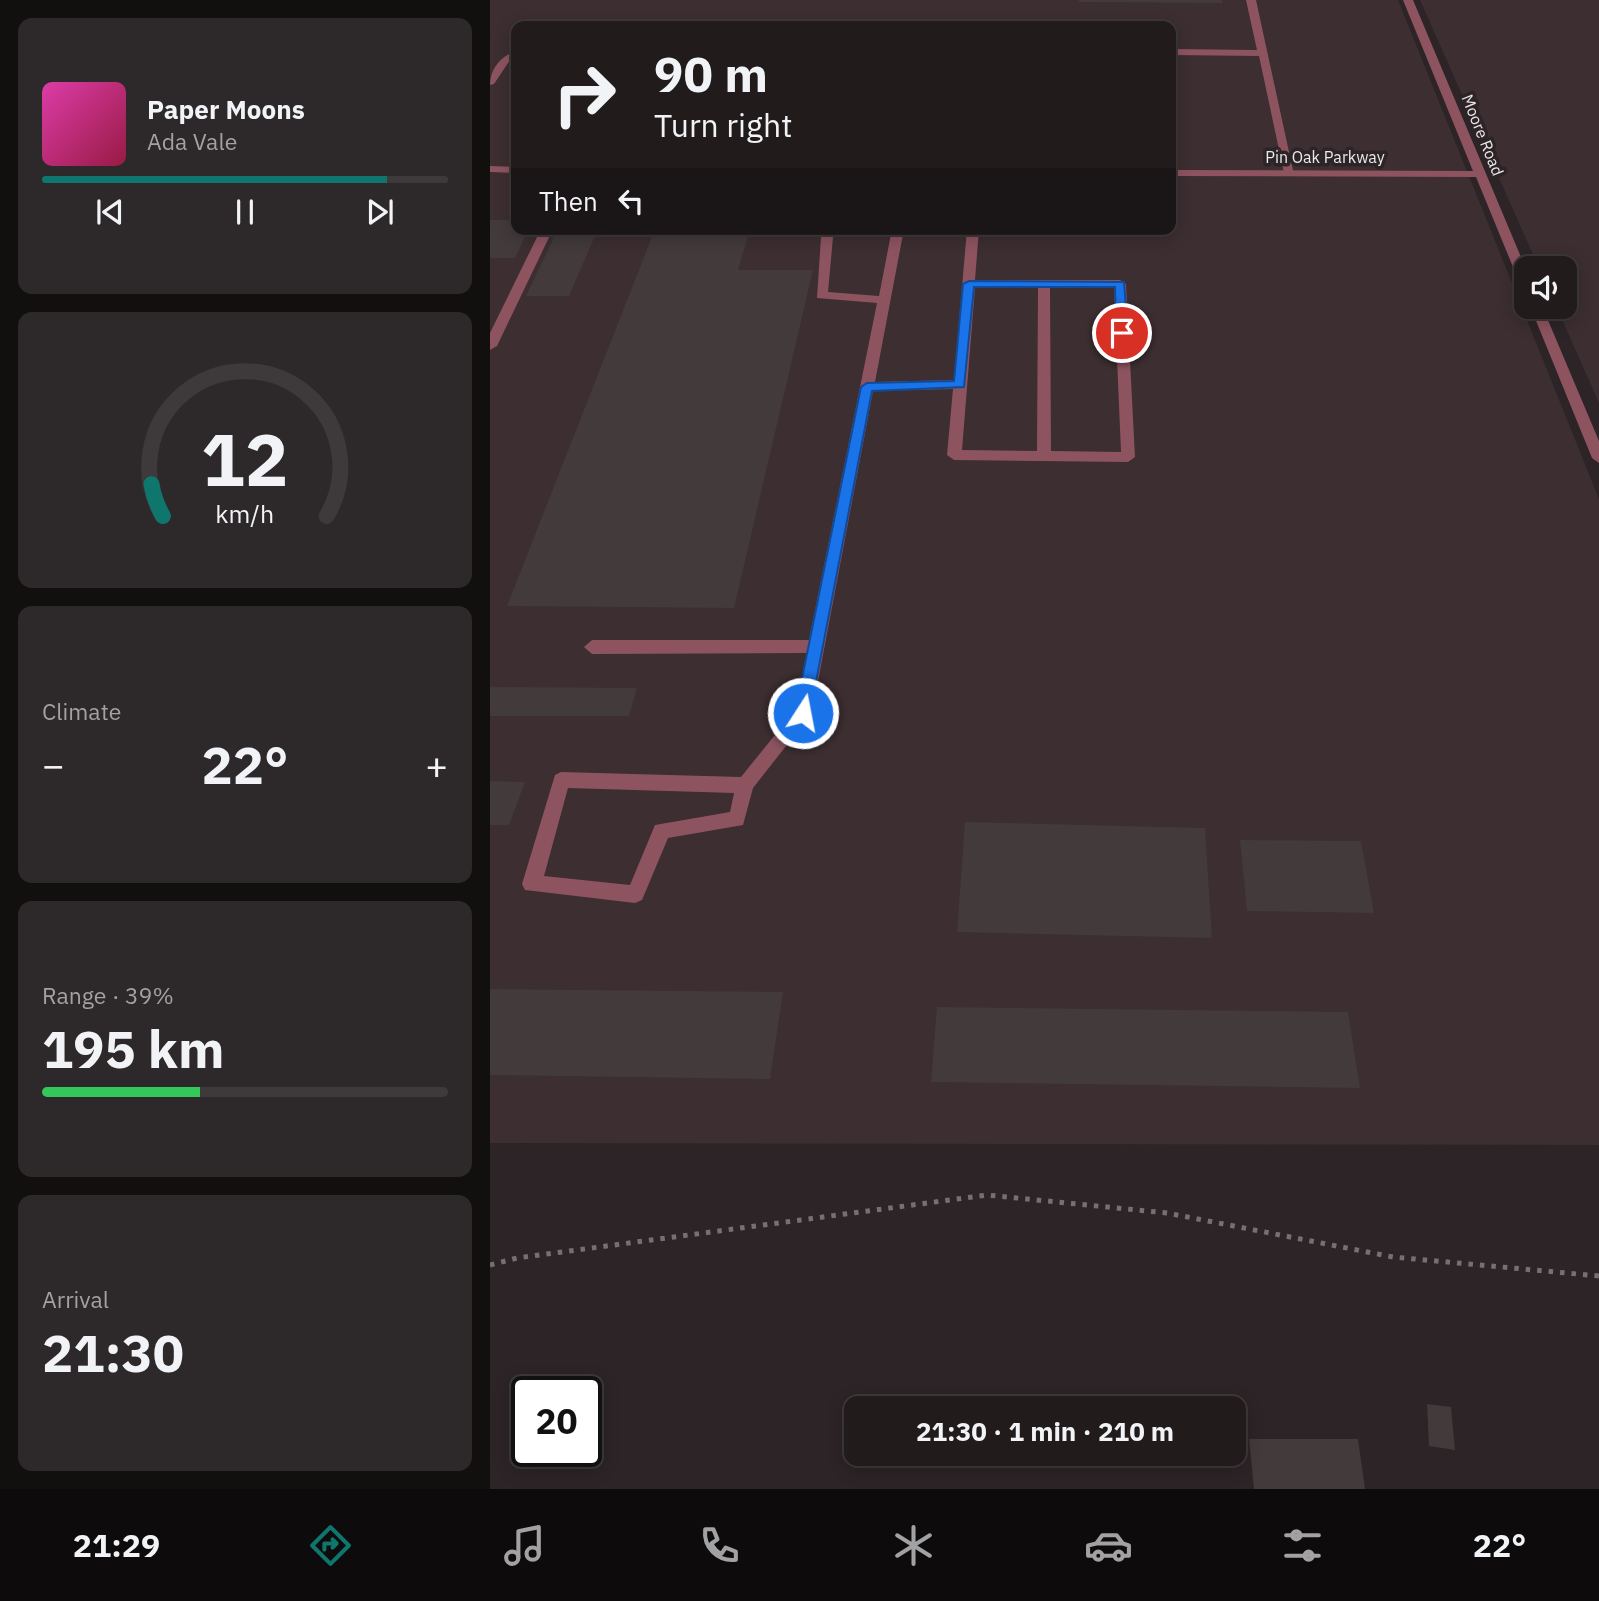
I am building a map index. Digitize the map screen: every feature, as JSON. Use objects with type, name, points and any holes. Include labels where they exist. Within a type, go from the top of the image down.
[{"type":"street","points":[[1251,0],[1290,173]]},
{"type":"street","name":"Moore Road","points":[[1408,0],[1514,256]]},
{"type":"street","points":[[1176,52],[1261,53]]},
{"type":"street","points":[[490,82],[511,56]]},
{"type":"street","points":[[490,169],[511,170]]},
{"type":"street","name":"Pin Oak Parkway","points":[[1176,173],[1480,174]]},
{"type":"street","points":[[490,346],[544,235]]},
{"type":"street","points":[[745,785],[561,780],[532,884],[635,894],[662,831],[737,819],[745,785],[803,713],[897,235]]},
{"type":"street","points":[[969,284],[1120,284],[1128,457],[954,455],[973,235]]},
{"type":"street","points":[[827,237],[821,295],[883,300]]},
{"type":"street","points":[[1044,284],[1044,456]]},
{"type":"street","points":[[1540,319],[1599,458]]},
{"type":"street","points":[[867,387],[960,384]]},
{"type":"street","points":[[592,648],[816,646]]},
{"type":"path","points":[[490,1265],[517,1258],[987,1195],[1167,1213],[1393,1257],[1599,1276]]},
{"type":"shaded area","points":[[490,0],[1398,0],[1514,288],[1514,319],[1526,319],[1599,499],[1599,1145],[490,1143]]},
{"type":"shaded area","points":[[1420,0],[1599,0],[1599,403],[1562,319],[1577,319],[1577,256],[1534,256]]},
{"type":"building","points":[[1222,0],[1223,3],[1079,2]]},
{"type":"building","points":[[490,220],[511,220],[511,235],[526,235],[515,258],[490,258]]},
{"type":"building","points":[[555,235],[595,235],[569,296],[526,296]]},
{"type":"building","points":[[653,235],[748,235],[738,270],[813,270],[734,608],[507,606]]},
{"type":"building","points":[[490,687],[637,688],[629,716],[490,716]]},
{"type":"building","points":[[490,781],[525,782],[509,825],[490,825]]},
{"type":"building","points":[[965,822],[1205,828],[1212,938],[957,932]]},
{"type":"building","points":[[1240,840],[1361,841],[1374,913],[1247,911]]},
{"type":"building","points":[[490,989],[783,992],[770,1079],[490,1075]]},
{"type":"building","points":[[937,1007],[1348,1012],[1360,1088],[931,1082]]},
{"type":"building","points":[[1427,1404],[1451,1407],[1455,1450],[1429,1446]]},
{"type":"building","points":[[1249,1439],[1358,1439],[1365,1489],[1254,1489]]},
{"type":"route","points":[[803,713],[867,387],[960,384],[969,284],[1120,284],[1122,333]]}]
